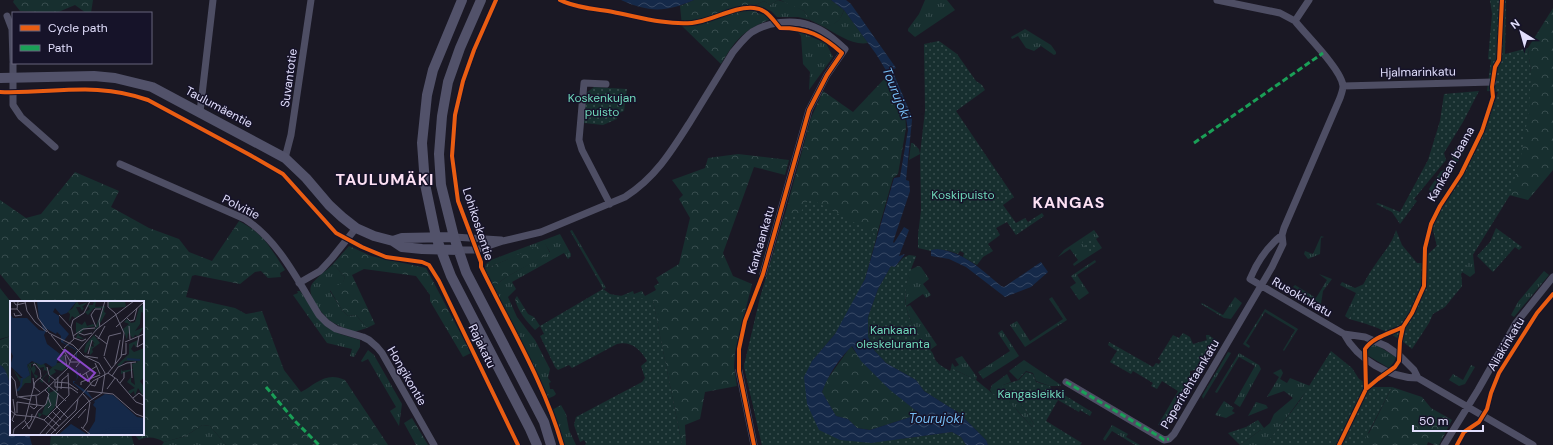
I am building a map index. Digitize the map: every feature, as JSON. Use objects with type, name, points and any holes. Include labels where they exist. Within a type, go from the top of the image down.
[{"type":"main road","points":[[462,0],[433,70],[427,95],[423,121],[422,143],[425,184],[440,250],[456,285],[537,445]]},
{"type":"main road","name":"Lohikoskentie","points":[[481,0],[460,48],[448,82],[442,116],[439,154],[441,185],[454,237],[466,272],[544,422],[551,445]]},
{"type":"main road","name":"Taulumäentie","points":[[0,78],[94,76],[115,78],[152,87],[285,158],[306,178],[342,218],[356,228],[374,236],[393,241],[402,247],[458,250]]},
{"type":"main road","name":"Taulumäentie","points":[[393,241],[402,238],[454,237]]},
{"type":"street","points":[[200,112],[213,0]]},
{"type":"street","name":"Suvantotie","points":[[285,158],[291,135],[311,0]]},
{"type":"street","points":[[1217,0],[1280,14],[1296,21],[1323,53],[1340,77],[1343,86]]},
{"type":"street","points":[[1296,21],[1309,0]]},
{"type":"street","points":[[7,16],[12,29]]},
{"type":"street","name":"Kankaankatu","points":[[458,250],[476,250],[503,241],[541,232],[610,204],[634,192],[649,179],[664,162],[733,52],[743,39],[761,27],[795,22],[810,25],[827,34],[845,49],[827,75],[809,110],[762,274]]},
{"type":"street","points":[[13,64],[13,105],[17,112],[55,147]]},
{"type":"street","name":"Hjalmarinkatu","points":[[1343,86],[1493,82]]},
{"type":"street","points":[[606,84],[584,83],[579,140],[582,150],[610,204]]},
{"type":"street","name":"Paperitehtaankatu","points":[[1066,382],[1164,440],[1169,439],[1174,434],[1261,286],[1283,244],[1282,235],[1340,98],[1343,86]]},
{"type":"street","name":"Polvitie","points":[[120,164],[245,219],[256,226],[274,245],[299,283]]},
{"type":"street","points":[[299,283],[320,271],[344,245],[356,228]]},
{"type":"street","name":"Paperitehtaankatu","points":[[1250,279],[1255,267],[1272,242],[1282,235]]},
{"type":"street","name":"Kankaankatu","points":[[454,237],[503,241]]},
{"type":"street","name":"Ailakinkatu","points":[[1444,445],[1468,407],[1516,323],[1553,277]]},
{"type":"street","name":"Rusokinkatu","points":[[1250,279],[1344,334],[1365,337],[1386,346],[1406,362],[1416,372],[1418,378]]},
{"type":"street","name":"Hongikontie","points":[[299,283],[327,323],[345,333],[360,336],[369,340],[382,353],[434,445]]},
{"type":"street","name":"Rusokinkatu","points":[[1344,334],[1347,340],[1357,351],[1376,365],[1393,374],[1409,378],[1418,378],[1533,445]]},
{"type":"street","points":[[739,371],[754,445]]},
{"type":"green space","points":[[14,0],[93,0],[91,12],[85,12],[75,5],[58,12],[20,11],[13,2]]},
{"type":"green space","points":[[694,0],[778,0],[770,5],[764,1],[755,5],[757,13],[765,14],[771,19],[753,27],[741,36],[721,64],[682,26],[680,6]]},
{"type":"green space","points":[[778,0],[791,4],[804,11],[810,20],[798,17],[777,17],[771,11],[755,5],[764,1],[770,5]]},
{"type":"green space","points":[[780,0],[831,0],[844,10],[840,19],[833,25],[824,27],[810,20],[804,11]]},
{"type":"green space","points":[[925,0],[947,0],[955,10],[915,37],[908,31],[908,29],[919,14]]},
{"type":"green space","points":[[1490,0],[1506,0],[1505,54],[1528,48],[1531,73],[1529,110],[1521,156],[1510,195],[1461,274],[1462,286],[1445,307],[1433,314],[1429,323],[1412,349],[1389,333],[1349,319],[1360,291],[1371,271],[1390,244],[1396,230],[1402,245],[1417,263],[1427,263],[1427,255],[1437,246],[1432,226],[1439,211],[1475,153],[1498,92],[1487,91],[1491,60],[1488,59],[1492,14]]},
{"type":"green space","points":[[1553,8],[1553,170],[1528,200],[1509,195],[1461,274],[1462,286],[1442,309],[1427,255],[1437,246],[1432,226],[1439,211],[1475,153],[1484,132],[1531,73],[1528,48]]},
{"type":"green space","points":[[844,10],[868,43],[857,43],[851,41],[824,27],[837,22]]},
{"type":"green space","points":[[1025,29],[1051,45],[1056,54],[1054,55],[1041,46],[1034,51],[1026,48],[1018,36],[1012,39],[1011,37]]},
{"type":"green space","points":[[797,31],[826,43],[833,57],[809,90],[810,72],[803,64],[801,36]]},
{"type":"green space","name":"Koskipuisto","points":[[939,41],[957,54],[976,81],[982,85],[985,90],[956,111],[1014,197],[1003,205],[1016,223],[1025,218],[1028,222],[1042,213],[1044,216],[1016,235],[1007,222],[996,228],[1000,235],[988,244],[993,251],[983,257],[977,265],[963,257],[964,253],[960,251],[958,254],[945,250],[931,251],[918,248],[921,210],[920,154],[925,111],[924,44]]},
{"type":"green space","points":[[887,76],[905,112],[906,128],[898,174],[893,178],[864,280],[812,361],[819,430],[966,445],[762,445],[744,366],[760,298],[811,118],[823,91],[853,112]]},
{"type":"green space","name":"Koskenkujan puisto","points":[[594,87],[627,89],[624,111],[617,114],[617,119],[603,125],[584,123],[586,93]]},
{"type":"green space","points":[[1479,91],[1463,122],[1444,153],[1446,160],[1414,199],[1417,201],[1400,224],[1392,212],[1376,204],[1378,203],[1400,212],[1428,160],[1440,121],[1444,94]]},
{"type":"green space","points":[[911,143],[919,149],[920,154],[909,160]]},
{"type":"green space","points":[[1457,146],[1465,150],[1457,163],[1451,156]]},
{"type":"green space","points":[[738,154],[789,160],[785,175],[754,167],[723,253],[733,276],[752,284],[735,352],[734,367],[737,386],[705,392],[700,419],[685,425],[686,445],[682,445],[653,301],[621,296],[633,291],[634,294],[642,291],[645,296],[656,290],[654,286],[659,283],[656,278],[679,264],[690,218],[679,199],[683,195],[672,180],[705,168],[708,158]]},
{"type":"green space","points":[[1455,168],[1434,200],[1429,189],[1441,171]]},
{"type":"green space","points":[[75,172],[119,191],[111,207],[149,228],[179,239],[189,252],[212,261],[239,221],[248,226],[261,236],[285,270],[280,273],[281,277],[268,278],[261,271],[255,272],[240,284],[195,275],[192,276],[186,297],[235,308],[246,314],[262,311],[284,370],[301,392],[317,382],[327,378],[332,377],[345,380],[388,445],[226,445],[210,426],[202,425],[186,436],[164,442],[152,438],[139,440],[135,435],[144,435],[144,301],[22,301],[0,274],[0,200],[26,218],[41,214]]},
{"type":"green space","points":[[809,198],[877,235],[865,279],[845,318],[835,334],[812,361],[807,404],[871,443],[952,432],[961,437],[966,445],[762,445],[744,366],[760,298],[785,214],[798,217]]},
{"type":"green space","points":[[1496,228],[1522,247],[1519,250],[1515,247],[1493,272],[1477,256],[1490,242]]},
{"type":"green space","points":[[572,230],[606,288],[603,289],[570,231]]},
{"type":"green space","points":[[1094,230],[1099,237],[1096,239],[1102,248],[1074,266],[1073,264],[1078,260],[1070,249],[1058,257],[1064,250]]},
{"type":"green space","points":[[560,234],[571,256],[568,259],[564,253],[512,282],[516,289],[508,297],[517,317],[535,340],[550,369],[548,378],[551,382],[549,383],[550,389],[553,389],[556,394],[547,399],[543,387],[493,287],[505,278],[550,252],[545,244],[485,269],[486,264],[491,260]]},
{"type":"green space","points":[[1091,236],[1095,241],[1093,243],[1096,248],[1089,252],[1082,242]]},
{"type":"green space","points":[[1321,236],[1324,237],[1321,238],[1320,254],[1308,259],[1304,254],[1305,251],[1313,254]]},
{"type":"green space","points":[[545,243],[550,253],[505,278],[493,287],[485,273],[485,269]]},
{"type":"green space","points":[[349,246],[371,256],[426,268],[471,353],[463,357],[430,301],[430,295],[416,276],[364,269],[352,275],[375,324],[367,328],[356,315],[348,316],[342,310],[330,290],[343,282],[345,277],[333,264]]},
{"type":"green space","points":[[1473,254],[1475,273],[1470,277],[1462,272]]},
{"type":"green space","name":"Kankaan oleskeluranta","points":[[909,255],[916,257],[907,285],[905,296],[906,307],[915,328],[938,363],[950,371],[951,368],[976,380],[992,393],[1012,405],[1032,427],[1034,424],[1019,400],[1002,393],[1003,385],[1019,380],[1026,372],[1033,374],[1036,382],[1050,386],[1053,392],[1061,393],[1092,412],[1090,416],[1080,410],[1079,412],[1058,400],[1046,421],[1082,443],[1080,445],[988,445],[986,440],[959,413],[924,391],[916,380],[886,363],[874,350],[868,337],[868,317],[878,289],[891,266],[895,267],[903,258]]},
{"type":"green space","points":[[1095,260],[1096,262],[1077,275],[1089,293],[1079,300],[1070,287],[1076,283],[1071,276]]},
{"type":"green space","points":[[333,264],[345,277],[343,283],[330,291],[342,310],[348,316],[356,315],[367,328],[354,332],[337,325],[324,315],[311,295],[310,290],[312,284]]},
{"type":"green space","points":[[918,266],[921,267],[929,279],[923,284],[931,295],[926,298],[923,294],[906,306],[905,289],[910,270]]},
{"type":"green space","points":[[1544,271],[1549,275],[1514,317],[1511,315],[1518,302]]},
{"type":"green space","points":[[1319,274],[1332,279],[1323,291],[1321,304],[1293,287],[1295,285],[1316,298],[1327,280]]},
{"type":"green space","points":[[1342,282],[1355,288],[1364,284],[1349,319],[1345,316],[1356,293],[1340,285]]},
{"type":"green space","points":[[0,288],[10,301],[10,336],[0,339]]},
{"type":"green space","points":[[603,289],[610,294],[653,300],[682,445],[585,445],[586,443],[584,440],[580,442],[574,425],[576,417],[642,382],[645,378],[641,366],[647,361],[635,347],[622,343],[617,344],[572,368],[569,365],[558,370],[555,367],[540,336],[544,334],[540,326]]},
{"type":"green space","points":[[297,291],[300,291],[325,326],[340,334],[360,340],[360,347],[354,357],[350,356],[352,349],[327,343],[293,295],[298,293]]},
{"type":"green space","points":[[517,296],[528,314],[534,317],[540,326],[535,330],[520,312],[515,299]]},
{"type":"green space","points":[[1052,297],[1067,320],[1025,347],[1010,325],[1017,321],[1030,341],[1063,319],[1049,299]]},
{"type":"green space","points":[[1235,297],[1242,303],[1231,319],[1224,318],[1201,304],[1202,303],[1223,315]]},
{"type":"green space","points":[[910,305],[937,345],[930,350],[918,335],[910,319],[906,307]]},
{"type":"green space","points":[[1265,309],[1298,329],[1284,351],[1283,350],[1295,330],[1265,312],[1246,343],[1250,346],[1249,348],[1243,344]]},
{"type":"green space","points":[[1002,330],[1019,356],[983,379],[978,372],[1010,351],[998,333]]},
{"type":"green space","points":[[1183,333],[1190,337],[1193,344],[1207,340],[1206,335],[1209,335],[1215,340],[1198,369],[1190,371],[1190,382],[1183,394],[1162,381],[1157,389],[1151,386],[1153,383],[1133,371],[1131,374],[1110,362],[1117,351],[1108,345],[1109,342],[1153,367],[1156,363],[1159,364],[1161,361],[1158,359],[1173,335],[1179,338]]},
{"type":"green space","points":[[1206,335],[1217,340],[1218,342],[1203,369],[1186,371],[1209,355]]},
{"type":"green space","points":[[10,336],[10,383],[3,367],[0,365],[0,340]]},
{"type":"green space","points":[[1373,343],[1396,357],[1389,368],[1367,355],[1369,348]]},
{"type":"green space","points":[[851,346],[874,374],[920,414],[870,430],[857,428],[848,419],[836,416],[822,392],[826,381]]},
{"type":"green space","points":[[368,350],[374,355],[402,404],[399,426],[390,411],[396,407],[368,359],[362,362],[361,361]]},
{"type":"green space","points":[[1331,351],[1352,368],[1359,379],[1373,387],[1392,387],[1362,445],[1265,445],[1299,402]]},
{"type":"green space","points":[[1228,352],[1231,353],[1203,399],[1202,396]]},
{"type":"green space","points":[[1239,353],[1259,365],[1261,369],[1240,407],[1234,403],[1255,366],[1239,357],[1217,393],[1215,392]]},
{"type":"green space","points":[[962,356],[977,377],[976,380],[951,368],[952,363],[955,367],[959,365],[955,359]]},
{"type":"green space","points":[[1024,360],[1061,385],[1050,386],[1036,381],[1033,373],[1026,371],[1018,380],[1009,371]]},
{"type":"green space","points":[[1471,365],[1475,367],[1465,384],[1459,386],[1449,380],[1453,374],[1463,380]]},
{"type":"green space","points":[[1281,369],[1283,373],[1280,379],[1287,383],[1290,378],[1310,386],[1265,445],[1240,445],[1262,429],[1246,427],[1258,420],[1264,428],[1270,423],[1274,414],[1293,398],[1284,391],[1267,397],[1279,377],[1273,373]]},
{"type":"green space","points":[[1007,374],[1011,382],[1003,385],[1019,400],[1034,424],[1032,427],[1016,409],[992,393],[990,390],[992,385]]},
{"type":"green space","points":[[1161,380],[1190,382],[1193,385],[1170,423],[1163,426],[1158,425],[1178,391]]},
{"type":"green space","points":[[1392,387],[1422,397],[1431,408],[1452,420],[1439,445],[1428,442],[1427,445],[1350,445],[1369,433]]},
{"type":"green space","points":[[1224,401],[1234,408],[1232,411],[1235,413],[1226,418],[1215,415]]},
{"type":"green space","points":[[1256,402],[1266,405],[1268,408],[1248,416]]},
{"type":"green space","points":[[561,405],[566,414],[569,430],[576,445],[565,445],[552,410]]},
{"type":"green space","points":[[412,418],[428,445],[416,445],[404,423]]},
{"type":"green space","points":[[1256,421],[1262,429],[1240,445],[1228,433],[1246,427],[1247,428]]},
{"type":"green space","points":[[202,425],[210,426],[226,445],[162,445],[164,442],[186,436]]},
{"type":"green space","points":[[1112,425],[1128,434],[1126,437],[1140,445],[1135,445],[1112,431],[1105,441],[1103,439]]},
{"type":"green space","points":[[51,435],[131,435],[134,445],[50,445]]},
{"type":"water","points":[[621,0],[694,0],[666,9],[649,9]]},
{"type":"water","name":"Tourujoki","points":[[831,0],[846,0],[851,4],[896,68],[892,70],[912,120],[906,180],[909,181],[910,191],[893,242],[894,243],[904,227],[909,230],[899,256],[905,254],[895,267],[891,266],[878,289],[868,317],[868,337],[874,350],[886,363],[916,380],[924,391],[959,413],[986,440],[988,445],[966,445],[961,437],[952,432],[871,443],[840,440],[819,430],[807,404],[804,377],[812,361],[835,334],[865,279],[894,178],[900,177],[908,130],[905,112],[887,72],[876,54],[844,10]],"holes":[[[852,346],[861,361],[890,390],[920,414],[870,430],[857,428],[848,419],[836,416],[822,392],[827,379]]]},
{"type":"water","points":[[937,249],[956,254],[972,262],[1004,287],[1041,262],[1048,272],[1031,287],[1005,297],[966,267],[949,259],[931,256],[931,250]]},
{"type":"water","points":[[0,365],[5,370],[10,387],[10,435],[29,435],[32,445],[0,445]]},
{"type":"marked path","points":[[1194,143],[1323,53]]},
{"type":"marked path","points":[[1066,382],[1164,440],[1169,439]]},
{"type":"marked path","points":[[266,387],[295,421],[319,445]]},
{"type":"cycle path","points":[[496,0],[474,50],[463,81],[455,115],[452,156],[458,201],[481,262],[481,267],[536,376],[546,399],[562,445]]},
{"type":"cycle path","points":[[560,0],[586,8],[672,23],[700,22],[738,9],[754,8],[766,12],[780,28],[798,29],[814,34],[821,37],[842,53],[827,75],[809,110],[763,274],[745,321],[739,349],[739,371],[754,445]]},
{"type":"cycle path","name":"Kankaan baana","points":[[1339,445],[1366,389],[1395,367],[1399,361],[1400,341],[1403,327],[1412,313],[1424,286],[1425,248],[1431,224],[1440,206],[1461,174],[1482,131],[1493,97],[1492,87],[1495,67],[1499,60],[1502,0]]},
{"type":"cycle path","name":"Rajakatu","points":[[0,92],[92,90],[129,94],[148,100],[283,174],[336,233],[362,247],[386,257],[422,262],[429,265],[439,281],[518,445]]},
{"type":"cycle path","points":[[1457,445],[1464,432],[1479,422],[1487,409],[1491,393],[1499,373],[1537,313],[1553,294]]},
{"type":"cycle path","points":[[1366,389],[1365,349],[1377,338],[1403,327]]},
{"type":"district","name":"TAULUMÄKI","points":[[385,179]]},
{"type":"district","name":"KANGAS","points":[[1069,202]]},
{"type":"park label","name":"Kangasleikki","points":[[1031,394]]}]
